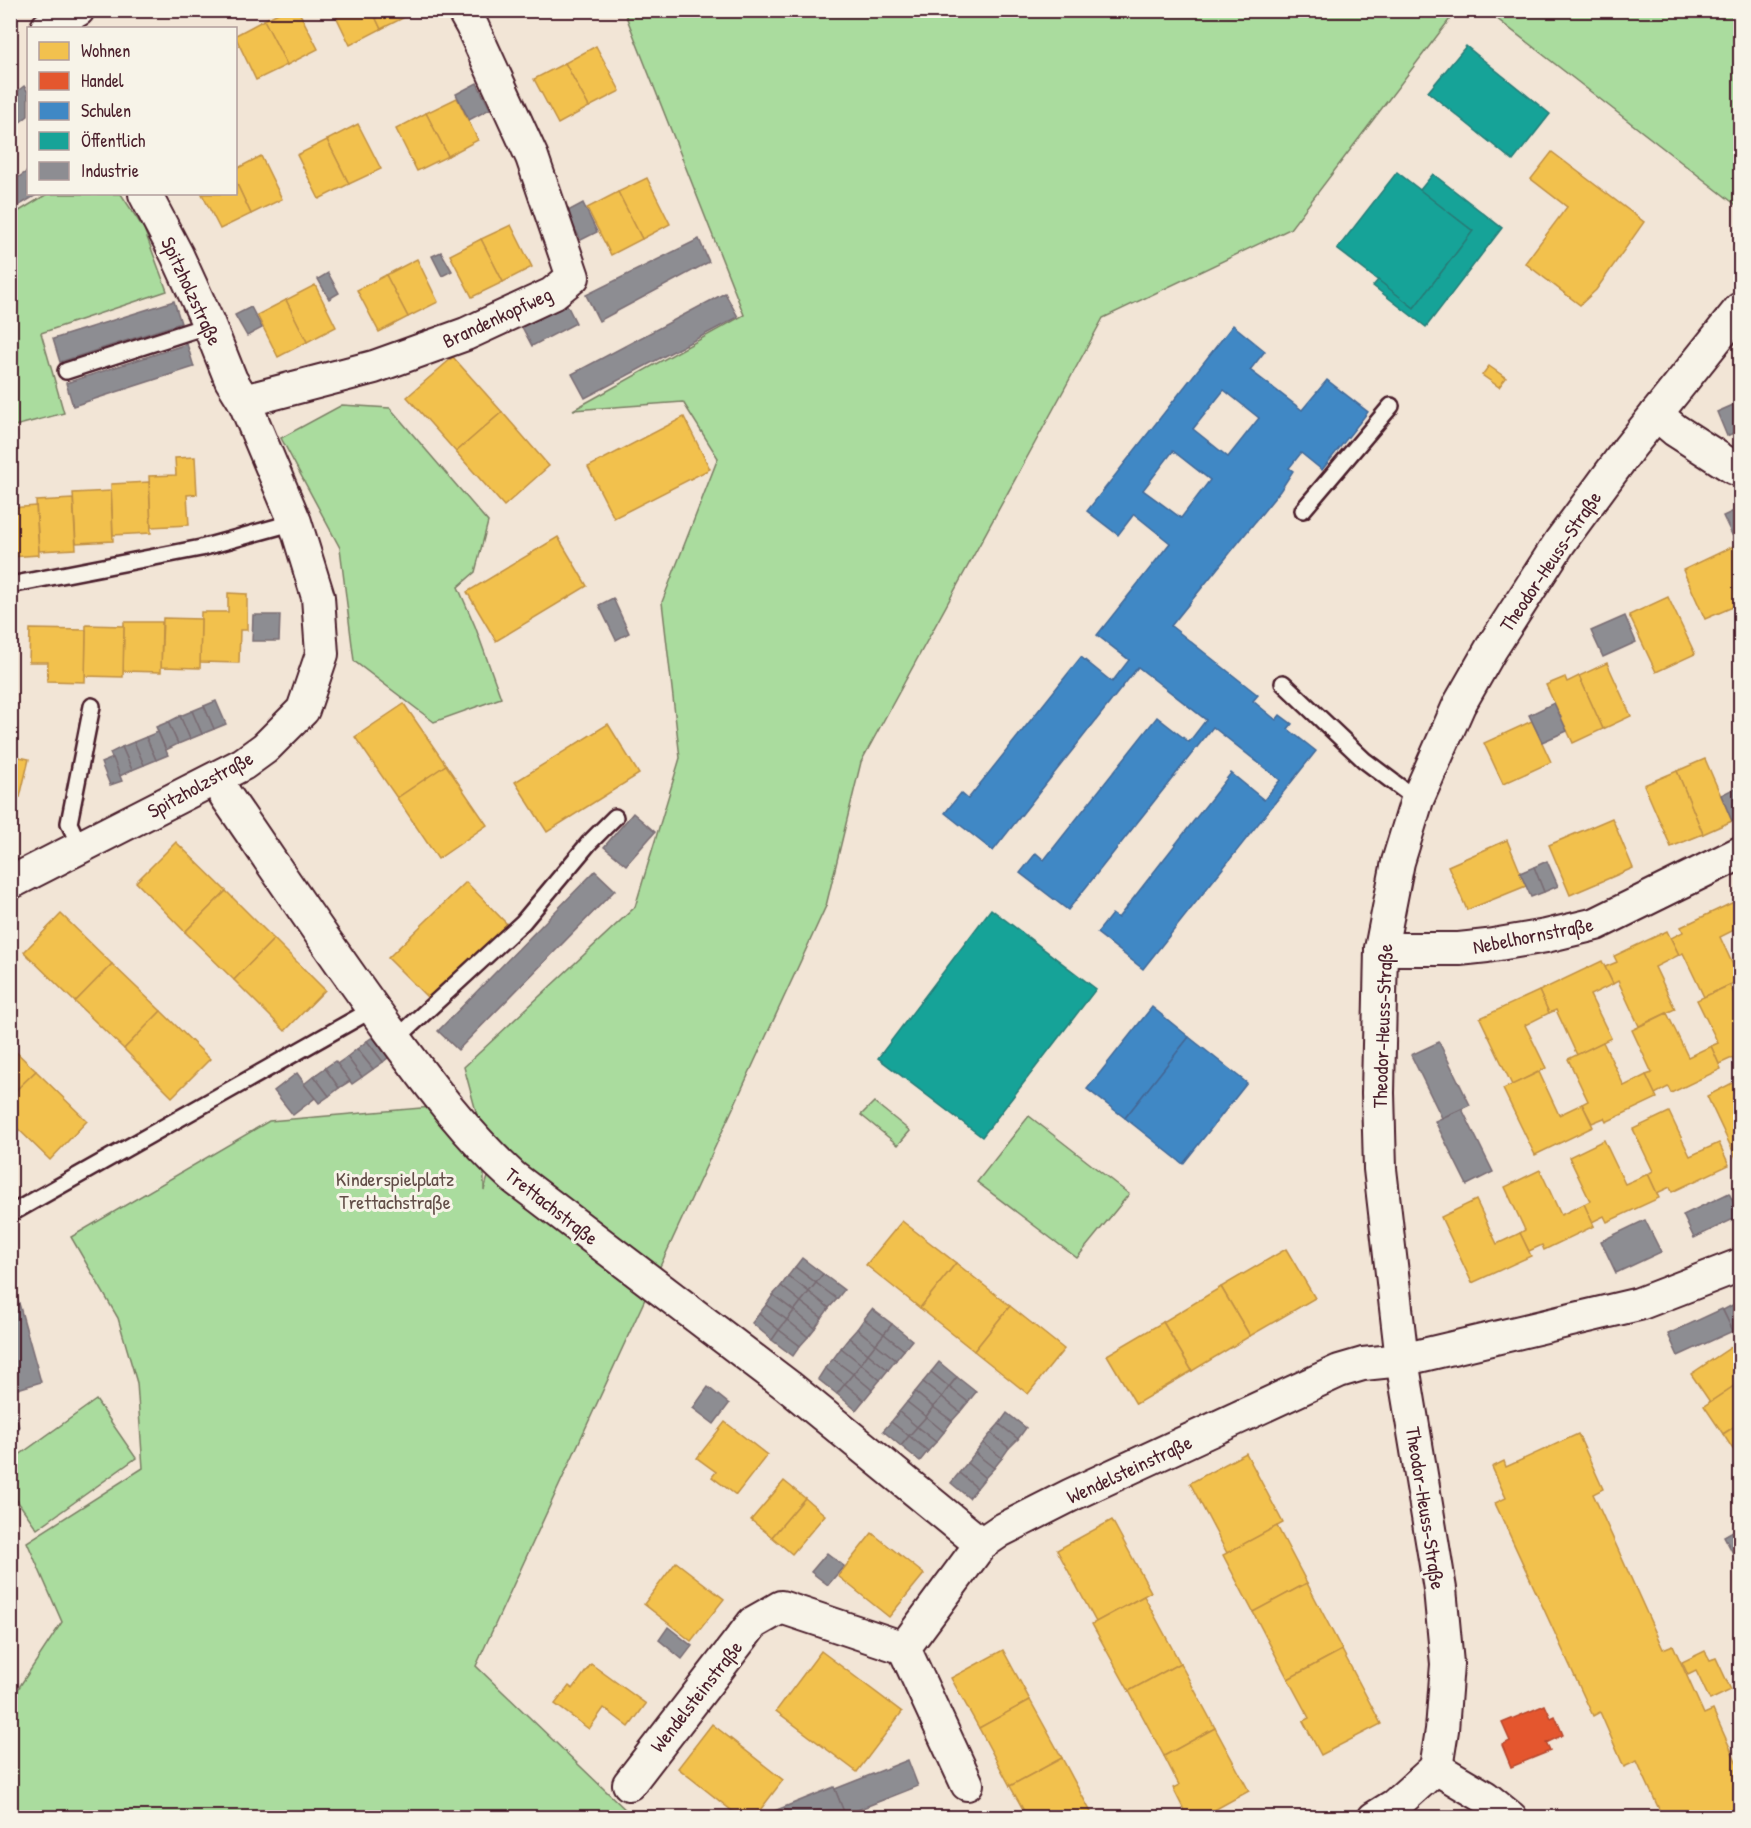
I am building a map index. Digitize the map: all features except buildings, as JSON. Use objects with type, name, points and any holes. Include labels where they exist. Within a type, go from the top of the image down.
[{"type":"street","points":[[34,10],[46,27]]},
{"type":"street","points":[[49,27],[78,10]]},
{"type":"street","name":"Brandenkopfweg","points":[[244,401],[374,367],[466,334],[552,294],[573,277],[532,157],[472,26],[462,10]]},
{"type":"street","name":"Spitzholzstraße","points":[[10,883],[216,779],[265,748],[303,710],[322,654],[318,597],[295,522],[244,401],[231,380],[209,324],[146,195]]},
{"type":"street","name":"Theodor-Heuss-Straße","points":[[1436,1768],[1442,1730],[1447,1664],[1440,1589],[1402,1360],[1380,1169],[1378,1093],[1381,949],[1398,862],[1417,800],[1459,705],[1491,649],[1560,542],[1629,448],[1740,309]]},
{"type":"street","points":[[1656,414],[1685,436],[1740,470]]},
{"type":"street","name":"Trettachstraße","points":[[216,779],[374,1009],[474,1139],[513,1177],[788,1386],[981,1544]]},
{"type":"street","name":"Nebelhornstraße","points":[[1381,949],[1459,949],[1487,946],[1546,936],[1596,924],[1740,853]]},
{"type":"street","points":[[1402,1360],[1639,1304],[1740,1265]]},
{"type":"street","name":"Wendelsteinstraße","points":[[629,1784],[753,1623],[781,1607],[904,1648],[981,1544],[1000,1531],[1071,1495],[1339,1371],[1363,1364],[1402,1360]]},
{"type":"street","points":[[904,1648],[968,1784]]},
{"type":"street","points":[[1374,1818],[1395,1805],[1436,1768],[1485,1797],[1511,1818]]},
{"type":"lane","points":[[66,371],[209,324]]},
{"type":"lane","points":[[1303,510],[1390,405]]},
{"type":"lane","points":[[10,585],[201,548],[295,522]]},
{"type":"lane","points":[[1283,683],[1364,760],[1417,800]]},
{"type":"lane","points":[[80,847],[69,823],[92,706]]},
{"type":"lane","points":[[396,1039],[523,922],[589,843],[615,817]]},
{"type":"lane","points":[[10,1214],[374,1009]]},
{"type":"green space","name":"Kinderspielplatz Trettachstraße","points":[[624,11],[1456,11],[1290,229],[1103,318],[861,762],[826,906],[476,1666],[633,1817],[11,1817],[10,1701],[62,1622],[27,1542],[143,1468],[137,1383],[118,1318],[71,1237],[269,1121],[433,1107],[484,1166],[484,1190],[491,1167],[464,1067],[635,907],[680,758],[662,602],[718,458],[683,402],[573,410],[744,315]]},
{"type":"green space","points":[[1487,11],[1740,11],[1740,208]]},
{"type":"green space","points":[[45,195],[122,195],[144,229],[167,291],[41,333],[64,413],[11,427],[11,216]]},
{"type":"green space","points":[[342,405],[390,408],[488,522],[475,572],[458,587],[501,698],[434,722],[354,661],[340,548],[281,438]]},
{"type":"green space","points":[[874,1102],[910,1131],[898,1145],[861,1115]]},
{"type":"green space","points":[[1029,1116],[1129,1194],[1077,1258],[977,1182]]},
{"type":"green space","points":[[96,1400],[136,1458],[37,1529],[11,1492],[11,1461]]}]
